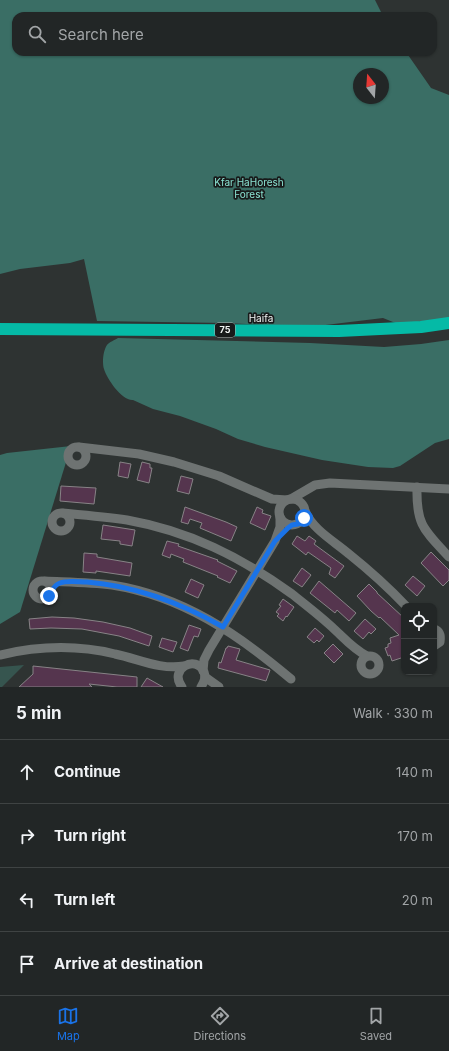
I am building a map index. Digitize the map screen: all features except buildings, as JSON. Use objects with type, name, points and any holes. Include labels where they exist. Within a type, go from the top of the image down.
[{"type":"highway","name":"Haifa","points":[[0,329],[339,331],[421,328],[449,323]]},
{"type":"street","points":[[103,450],[92,452],[80,465],[72,464],[68,456],[69,451],[74,447],[79,447],[139,454],[174,462],[213,474],[272,499],[298,500],[305,509],[304,518],[282,533],[275,541]]},
{"type":"street","points":[[79,447],[84,450],[86,457]]},
{"type":"street","points":[[201,687],[204,684],[204,660],[209,650],[275,541],[280,527],[282,504],[318,484],[330,483],[449,489]]},
{"type":"street","points":[[318,484],[309,492],[304,502],[307,516],[320,530],[372,573],[403,603]]},
{"type":"street","points":[[417,487],[417,511],[421,524],[429,536],[449,557]]},
{"type":"street","points":[[256,492],[276,506],[286,523],[306,524],[320,530]]},
{"type":"street","points":[[88,515],[78,516],[64,531],[56,530],[53,527],[52,522],[54,517],[63,513],[88,515],[127,520],[174,532],[223,551],[258,570],[316,613],[353,647],[367,656],[375,657],[379,661],[377,671],[368,674],[362,669],[359,658],[353,647]]},
{"type":"street","points":[[63,513],[68,516],[70,524]]},
{"type":"street","points":[[61,582],[52,589],[48,598],[40,599],[36,597],[33,590],[35,585],[39,582],[45,581],[98,583],[143,592],[192,610],[223,627],[258,651],[291,679]]},
{"type":"street","points":[[45,581],[52,589]]},
{"type":"street","points":[[437,631],[440,636],[440,642],[437,644]]},
{"type":"street","points":[[0,655],[30,649],[73,648],[115,654],[158,666],[168,667],[197,665],[204,674],[219,687]]},
{"type":"street","points":[[180,686],[178,673],[209,650]]},
{"type":"street","points":[[361,664],[363,659],[367,656]]},
{"type":"street","points":[[158,666],[173,676],[180,686]]},
{"type":"green space","name":"Kfar HaHoresh Forest","points":[[0,0],[375,0],[381,12],[12,12],[12,56],[409,56],[431,88],[449,95],[449,319],[398,324],[383,318],[309,327],[225,323],[97,321],[84,259],[70,263],[20,269],[0,274]]},
{"type":"green space","points":[[118,338],[310,343],[384,347],[449,340],[449,439],[435,443],[400,466],[393,468],[368,467],[322,460],[265,447],[238,439],[216,429],[180,416],[153,409],[124,397],[108,378],[103,364],[107,345]]},
{"type":"green space","points":[[71,446],[20,612],[0,624],[0,455]]},
{"type":"green space","points":[[24,665],[2,687],[0,687],[0,667]]},
{"type":"route","points":[[49,596],[52,589],[61,582],[82,582],[112,585],[143,592],[177,604],[208,618],[223,627],[275,541],[288,528],[292,525],[298,524],[304,518]]}]
